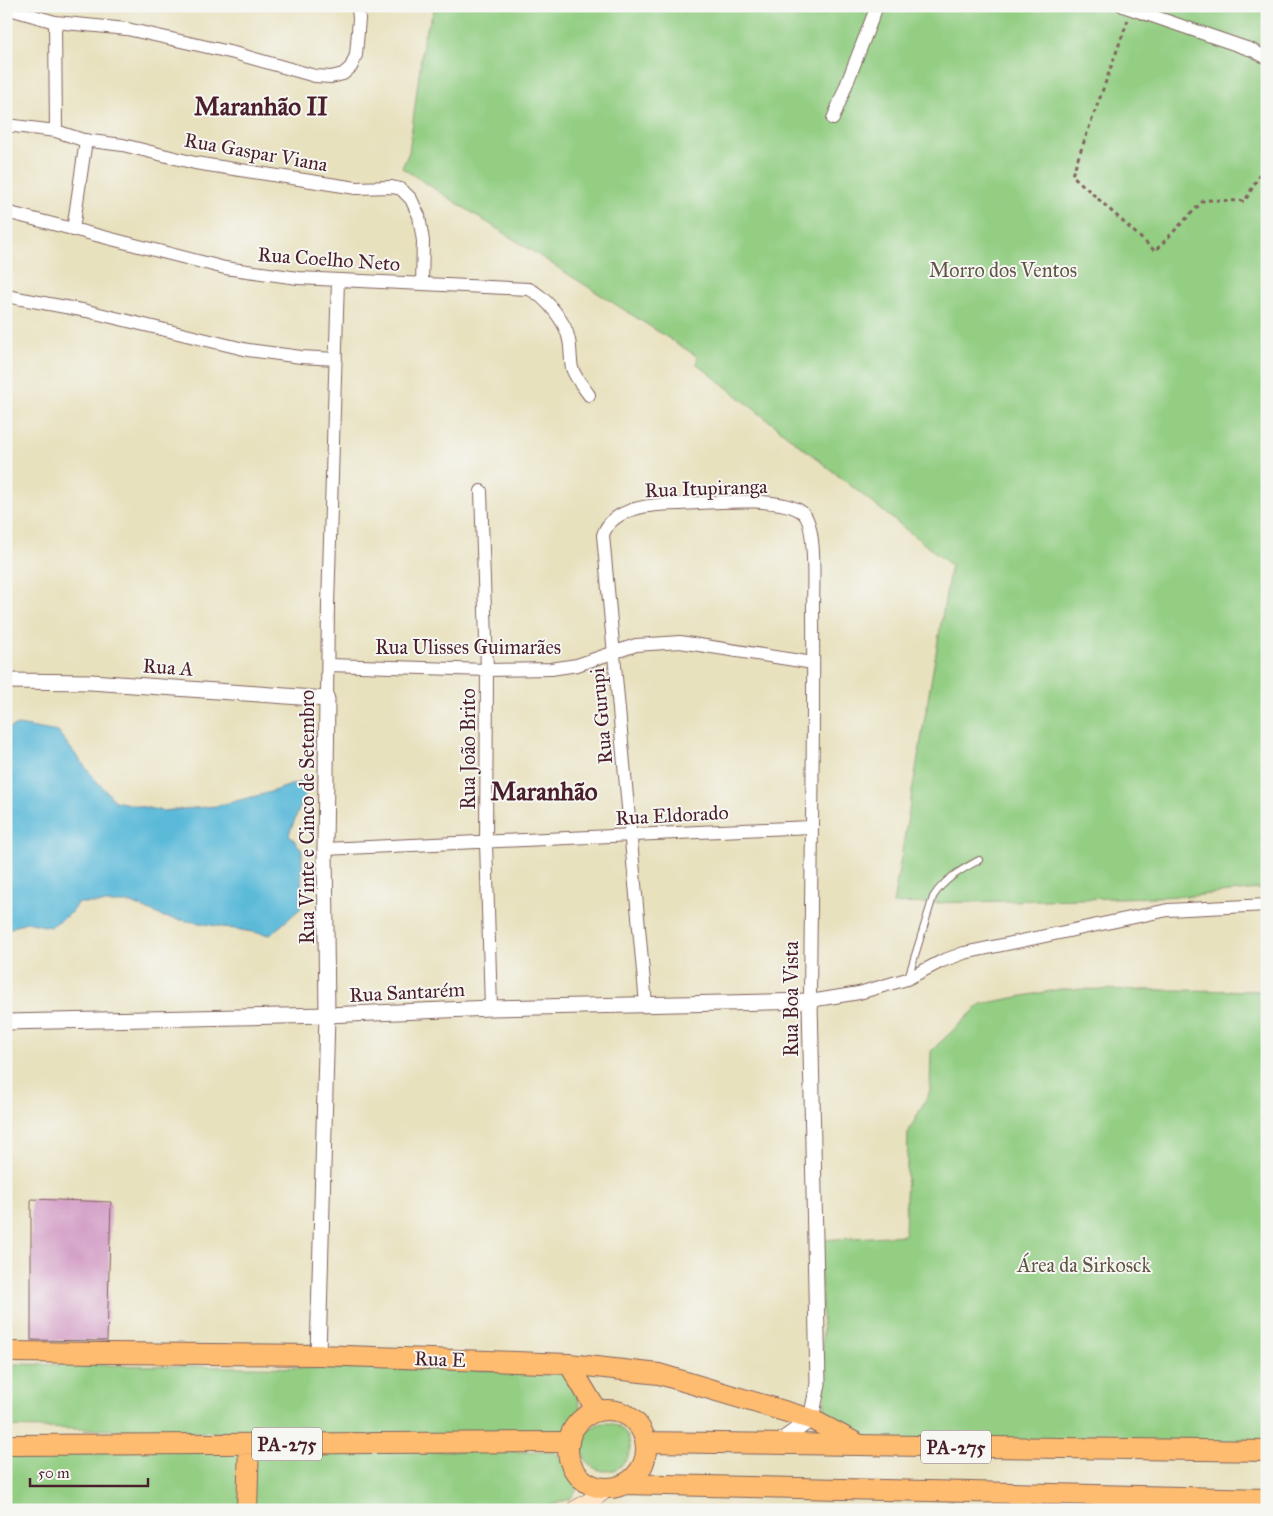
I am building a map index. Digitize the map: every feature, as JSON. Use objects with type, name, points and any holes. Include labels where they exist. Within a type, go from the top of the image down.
[{"type":"main road","name":"Rua E","points":[[6,1352],[318,1355],[569,1364],[659,1374],[811,1419],[860,1446]]},
{"type":"main road","points":[[569,1364],[597,1411]]},
{"type":"main road","points":[[569,1442],[573,1429],[582,1419],[597,1411],[610,1410],[622,1413],[634,1420],[642,1430],[646,1442],[646,1455],[642,1467],[635,1477],[575,1510]]},
{"type":"main road","name":"PA-275","points":[[6,1445],[569,1442],[568,1453],[571,1464],[577,1474],[586,1482],[596,1487],[616,1486],[1113,1502],[1267,1498]]},
{"type":"main road","name":"PA-275","points":[[646,1442],[1267,1450]]},
{"type":"main road","points":[[247,1510],[249,1444]]},
{"type":"street","points":[[6,8],[55,22],[127,29],[234,53],[315,76],[331,77],[343,74],[351,67],[356,55],[359,19],[358,6]]},
{"type":"street","points":[[833,119],[877,6]]},
{"type":"street","points":[[1127,8],[1185,26],[1243,47],[1267,58]]},
{"type":"street","points":[[55,22],[56,131]]},
{"type":"street","name":"Rua Gaspar Viana","points":[[6,125],[56,131],[86,140],[123,145],[195,163],[356,188],[392,187],[400,189],[411,199],[418,216],[423,241],[422,284]]},
{"type":"street","points":[[73,230],[86,140]]},
{"type":"street","name":"Rua Coelho Neto","points":[[6,212],[225,268],[298,278],[529,289],[539,293],[548,303],[569,338],[572,367],[589,395]]},
{"type":"street","name":"Rua Vinte e Cinco de Setembro","points":[[318,1355],[327,1015],[324,849],[328,605],[338,280]]},
{"type":"street","points":[[6,296],[87,311],[248,350],[301,357],[336,359]]},
{"type":"street","name":"Rua João Brito","points":[[481,491],[487,670],[486,843],[491,1008]]},
{"type":"street","name":"Rua Itupiranga","points":[[603,544],[605,530],[611,521],[622,514],[642,507],[660,504],[769,502],[794,506],[805,514],[812,535]]},
{"type":"street","name":"Rua Boa Vista","points":[[811,1419],[818,1384],[810,1001],[813,663],[812,535]]},
{"type":"street","name":"Rua Gurupi","points":[[603,544],[646,1004]]},
{"type":"street","name":"Rua Ulisses Guimarães","points":[[328,665],[487,670],[551,669],[577,665],[636,645],[680,642],[813,663]]},
{"type":"street","name":"Rua A","points":[[6,681],[91,682],[327,699]]},
{"type":"street","name":"Rua Eldorado","points":[[324,849],[812,827]]},
{"type":"street","points":[[810,1001],[859,993],[907,979],[942,961],[964,953],[1168,910],[1267,905]]},
{"type":"street","name":"Rua Santarém","points":[[6,1022],[810,1001]]},
{"type":"street","points":[[777,1444],[811,1419]]},
{"type":"lane","points":[[907,979],[933,897],[940,886],[955,874],[979,860]]},
{"type":"path","points":[[1127,8],[1072,175],[1155,251],[1204,200],[1245,201],[1267,161]]},
{"type":"green space","name":"Morro dos Ventos","points":[[436,6],[1267,6],[1267,888],[1191,896],[893,904],[951,565],[696,363],[698,357],[402,168],[409,152],[424,36]]},
{"type":"green space","name":"Área da Sirkosck","points":[[1061,989],[1267,991],[1267,1451],[826,1445],[820,1240],[905,1235],[908,1133],[930,1091],[931,1051],[981,1004]]},
{"type":"green space","points":[[6,1364],[563,1371],[577,1395],[582,1419],[573,1429],[569,1442],[6,1427]]},
{"type":"green space","points":[[601,1423],[611,1423],[623,1430],[630,1442],[630,1452],[623,1464],[611,1471],[601,1471],[593,1467],[586,1460],[582,1452],[582,1442],[586,1434],[593,1427]]},
{"type":"green space","points":[[6,1446],[555,1452],[582,1481],[571,1498],[541,1510],[6,1509]]},
{"type":"water","points":[[18,725],[58,732],[93,777],[115,801],[162,811],[216,806],[264,794],[312,778],[289,834],[302,850],[301,908],[270,935],[164,917],[132,903],[77,903],[71,913],[50,927],[26,922],[6,930],[6,729]]},
{"type":"building","points":[[31,1199],[111,1202],[107,1341],[31,1340]]},
{"type":"district","name":"Maranhão II","points":[[261,106]]},
{"type":"district","name":"Maranhão","points":[[544,791]]}]
